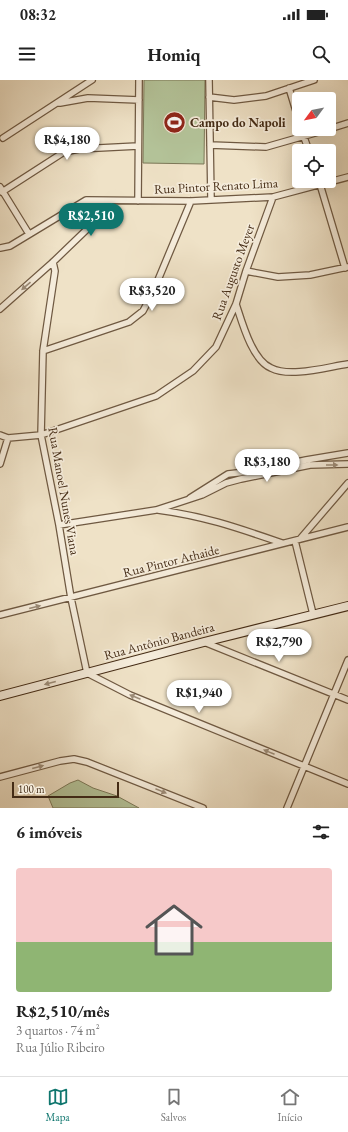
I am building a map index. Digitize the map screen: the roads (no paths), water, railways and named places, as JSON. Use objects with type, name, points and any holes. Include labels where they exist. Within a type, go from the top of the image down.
[{"type":"street","points":[[0,145],[1,137],[92,80]]},
{"type":"street","points":[[138,200],[139,80]]},
{"type":"street","points":[[209,80],[211,199]]},
{"type":"street","points":[[209,97],[240,99],[266,96],[314,80]]},
{"type":"street","points":[[289,88],[292,98]]},
{"type":"street","points":[[54,105],[88,98],[139,100]]},
{"type":"street","points":[[336,127],[348,123]]},
{"type":"street","points":[[210,145],[266,147],[307,136]]},
{"type":"street","points":[[304,137],[306,144]]},
{"type":"street","points":[[29,234],[1,190],[64,152],[79,149],[138,146]]},
{"type":"street","name":"Rua Pintor Renato Lima","points":[[336,180],[348,177]]},
{"type":"street","name":"Rua Pintor Renato Lima","points":[[0,248],[10,246],[86,200],[191,201],[272,197],[303,188]]},
{"type":"street","points":[[246,271],[278,277],[310,275],[347,267],[322,188]]},
{"type":"street","name":"Rua Augusto Meyer","points":[[8,438],[41,436],[156,396],[172,387],[193,371],[216,347],[236,304],[272,197]]},
{"type":"street","points":[[0,309],[53,262],[108,209],[109,201]]},
{"type":"street","points":[[43,351],[129,322],[143,311],[153,292],[191,201]]},
{"type":"street","name":"Rua Manoel Nunes Viana","points":[[53,262],[55,271],[43,351],[41,436],[59,525],[71,598],[87,673]]},
{"type":"street","points":[[236,304],[252,345],[260,360],[271,368],[282,371],[304,371],[348,364]]},
{"type":"street","points":[[0,435],[8,438],[0,464]]},
{"type":"street","points":[[186,500],[228,474],[268,469],[306,460],[348,453]]},
{"type":"street","points":[[59,525],[156,510],[202,495],[226,483],[310,465],[348,464]]},
{"type":"street","points":[[313,614],[297,540],[348,483]]},
{"type":"street","points":[[156,510],[199,516],[224,523],[282,544]]},
{"type":"street","name":"Rua Pintor Athaide","points":[[0,615],[348,527]]},
{"type":"street","name":"Rua Antônio Bandeira","points":[[0,696],[204,642],[348,606]]},
{"type":"street","points":[[204,642],[348,700]]},
{"type":"street","points":[[287,808],[348,660]]},
{"type":"street","points":[[87,673],[130,695],[348,784]]},
{"type":"street","points":[[0,777],[74,759],[87,762],[203,808]]},
{"type":"place","name":"Campo do Napoli","points":[[174,122]]}]
